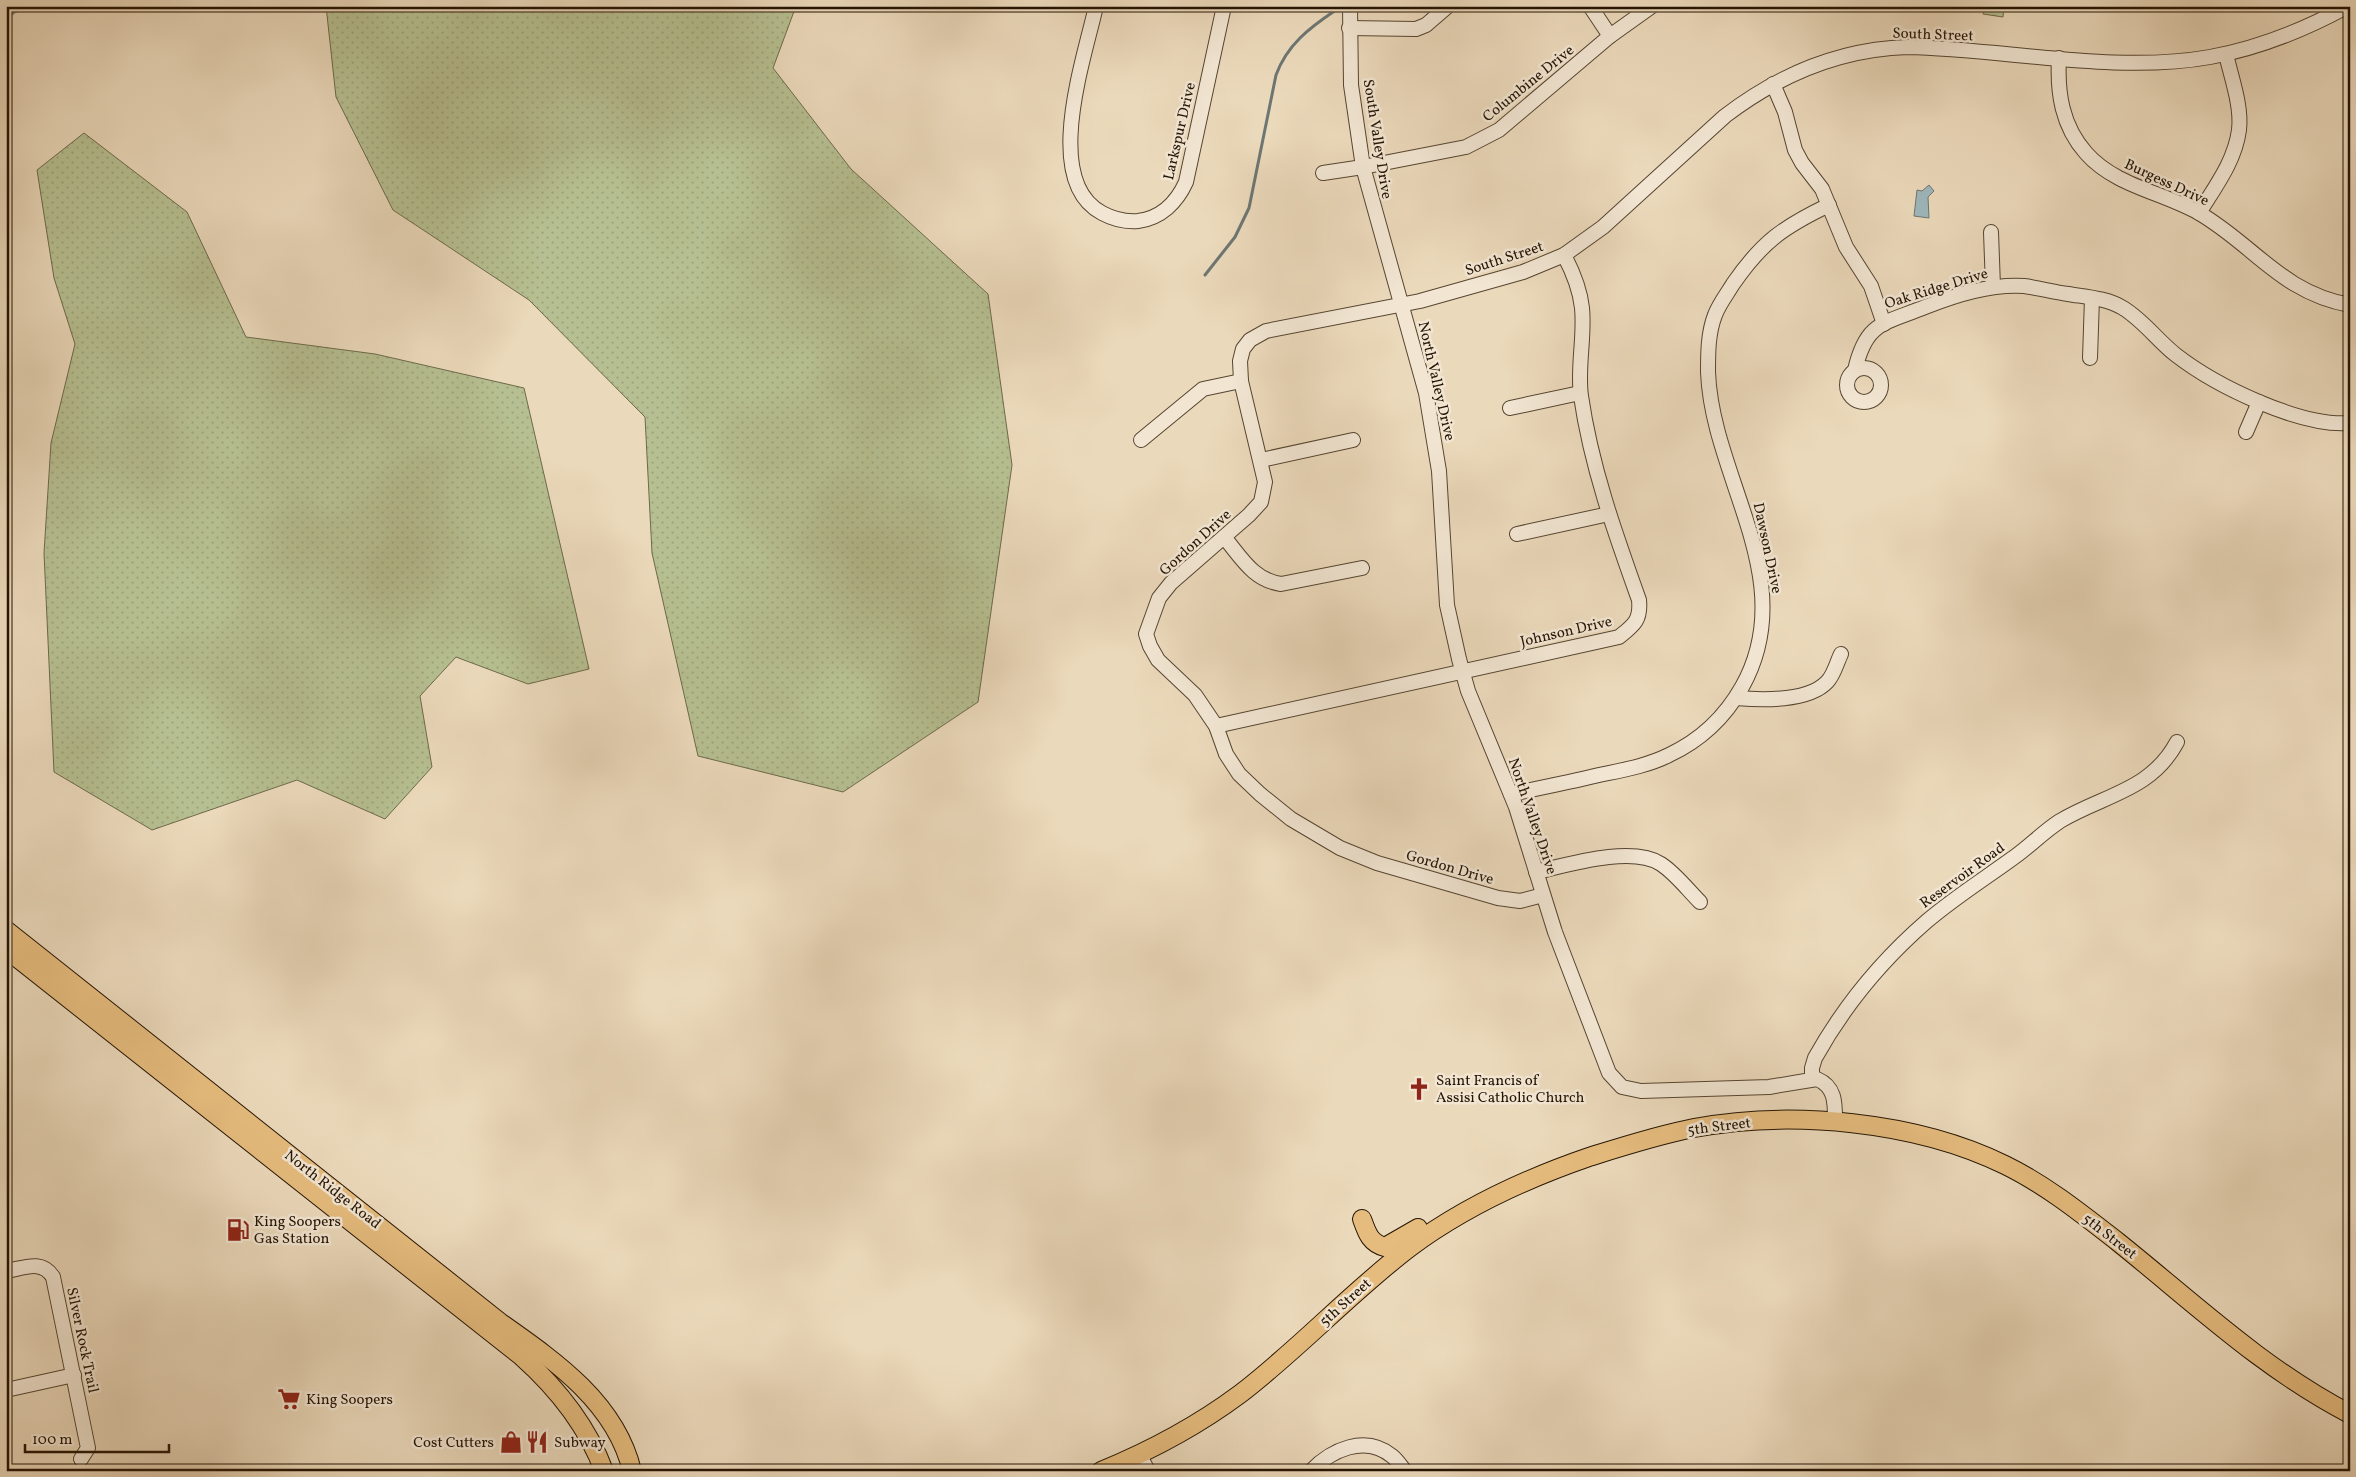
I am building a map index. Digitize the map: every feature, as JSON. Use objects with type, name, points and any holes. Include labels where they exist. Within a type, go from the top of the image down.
[{"type":"main road","name":"North Ridge Road","points":[[6,930],[502,1323],[565,1370],[596,1402],[610,1420],[632,1468]]},
{"type":"main road","name":"North Ridge Road","points":[[6,949],[533,1367],[562,1398],[578,1419],[604,1471]]},
{"type":"main road","name":"5th Street","points":[[1101,1471],[1139,1454],[1194,1425],[1241,1393],[1386,1266],[1465,1211],[1502,1191],[1561,1167],[1667,1134],[1697,1128],[1741,1123],[1835,1122],[1898,1130],[1972,1151],[2009,1167],[2077,1210],[2261,1359],[2311,1392],[2350,1414]]},
{"type":"main road","points":[[1362,1219],[1370,1238],[1376,1245],[1385,1247],[1428,1222],[1465,1211]]},
{"type":"street","name":"Larkspur Drive","points":[[1096,6],[1070,122],[1071,163],[1078,184],[1090,204],[1108,216],[1133,221],[1148,220],[1169,208],[1181,194],[1186,182],[1224,6]]},
{"type":"street","name":"South Valley Drive","points":[[1350,6],[1351,85],[1363,168],[1402,303]]},
{"type":"street","points":[[1350,28],[1416,29],[1426,25],[1448,6]]},
{"type":"street","points":[[1590,6],[1610,36]]},
{"type":"street","name":"Columbine Drive","points":[[1323,173],[1363,168],[1466,147],[1498,130],[1610,36],[1652,6]]},
{"type":"street","name":"South Street","points":[[1402,303],[1420,301],[1523,272],[1564,255],[1603,227],[1725,116],[1773,84],[1827,60],[1855,53],[1896,47],[1940,48],[2059,58],[2156,63],[2226,54],[2290,34],[2349,6]]},
{"type":"street","points":[[2200,213],[2231,159],[2239,129],[2237,104],[2226,54]]},
{"type":"street","name":"Burgess Drive","points":[[2059,58],[2058,87],[2063,110],[2072,133],[2085,152],[2102,168],[2115,177],[2170,198],[2200,213],[2234,237],[2265,265],[2293,284],[2321,297],[2350,305]]},
{"type":"street","name":"Oak Ridge Drive","points":[[1773,84],[1783,105],[1795,150],[1802,163],[1820,184],[1846,247],[1871,286],[1884,324],[1954,296],[1993,287],[2026,287],[2092,298],[2123,308],[2182,360],[2204,374],[2259,402],[2316,421],[2350,423]]},
{"type":"street","name":"Dawson Drive","points":[[1511,794],[1632,768],[1668,756],[1711,728],[1736,698],[1748,676],[1757,653],[1762,631],[1763,598],[1759,570],[1743,505],[1714,418],[1708,376],[1710,331],[1723,299],[1761,247],[1790,225],[1829,204]]},
{"type":"street","points":[[1991,232],[1993,287]]},
{"type":"street","name":"Johnson Drive","points":[[1216,726],[1619,637],[1633,626],[1640,614],[1639,600],[1609,514],[1589,442],[1580,393],[1579,360],[1582,310],[1578,286],[1564,255]]},
{"type":"street","points":[[2090,358],[2092,298]]},
{"type":"street","name":"Gordon Drive","points":[[1402,303],[1266,331],[1250,340],[1243,348],[1240,361],[1241,381],[1265,482],[1261,502],[1249,515],[1171,583],[1159,598],[1146,634],[1158,660],[1195,694],[1216,726],[1226,754],[1239,774],[1291,819],[1340,848],[1378,863],[1498,898],[1520,901],[1543,895]]},
{"type":"street","name":"North Valley Drive","points":[[1402,303],[1433,425],[1441,495],[1443,570],[1447,605],[1462,671],[1472,701],[1511,794],[1543,895],[1609,1073],[1622,1086],[1641,1091],[1770,1087],[1812,1079]]},
{"type":"street","points":[[1855,370],[1863,342],[1870,333],[1884,324]]},
{"type":"street","points":[[1141,440],[1203,389],[1241,381]]},
{"type":"street","points":[[1510,408],[1580,393]]},
{"type":"street","points":[[2246,432],[2259,402]]},
{"type":"street","points":[[1260,460],[1353,440]]},
{"type":"street","points":[[1517,534],[1609,514]]},
{"type":"street","points":[[1224,536],[1254,574],[1269,582],[1281,584],[1362,568]]},
{"type":"street","points":[[1736,698],[1784,699],[1813,692],[1828,682],[1841,654]]},
{"type":"street","name":"Reservoir Road","points":[[1812,1079],[1812,1068],[1815,1058],[1850,1004],[1888,957],[1915,932],[2060,821],[2130,788],[2151,774],[2167,760],[2177,742]]},
{"type":"street","points":[[1536,872],[1598,858],[1629,855],[1660,863],[1700,902]]},
{"type":"street","points":[[1812,1079],[1821,1081],[1831,1091],[1835,1106],[1835,1122]]},
{"type":"street","name":"Silver Rock Trail","points":[[6,1272],[35,1265],[48,1270],[53,1277],[88,1448],[81,1459]]},
{"type":"street","points":[[6,1390],[74,1376]]},
{"type":"street","points":[[1311,1471],[1329,1454],[1338,1450],[1361,1446],[1381,1450],[1392,1456],[1405,1471]]},
{"type":"street","points":[[1139,1454],[1148,1471]]},
{"type":"green space","points":[[326,6],[796,6],[773,68],[851,169],[988,294],[1012,465],[978,702],[843,792],[698,756],[652,553],[645,417],[529,300],[393,210],[336,97]]},
{"type":"green space","points":[[1984,6],[2004,6],[2003,17],[1983,14]]},
{"type":"green space","points":[[84,133],[187,212],[246,337],[375,354],[524,388],[589,669],[528,684],[456,657],[420,696],[432,767],[385,819],[297,780],[152,830],[54,772],[44,553],[51,443],[75,344],[54,278],[37,170]]},
{"type":"water","points":[[1929,185],[1934,191],[1928,197],[1929,218],[1914,216],[1917,190],[1922,191]]},
{"type":"waterway","points":[[6,19],[14,12],[28,6]]},
{"type":"waterway","points":[[1205,275],[1235,237],[1249,208],[1276,75],[1281,64],[1300,38],[1336,10]]},
{"type":"place","name":"Saint Francis of Assisi Catholic Church","points":[[1419,1089]]},
{"type":"place","name":"King Soopers Gas Station","points":[[238,1230]]},
{"type":"place","name":"King Soopers","points":[[289,1399]]},
{"type":"place","name":"Cost Cutters","points":[[511,1442]]},
{"type":"place","name":"Subway","points":[[537,1442]]}]
